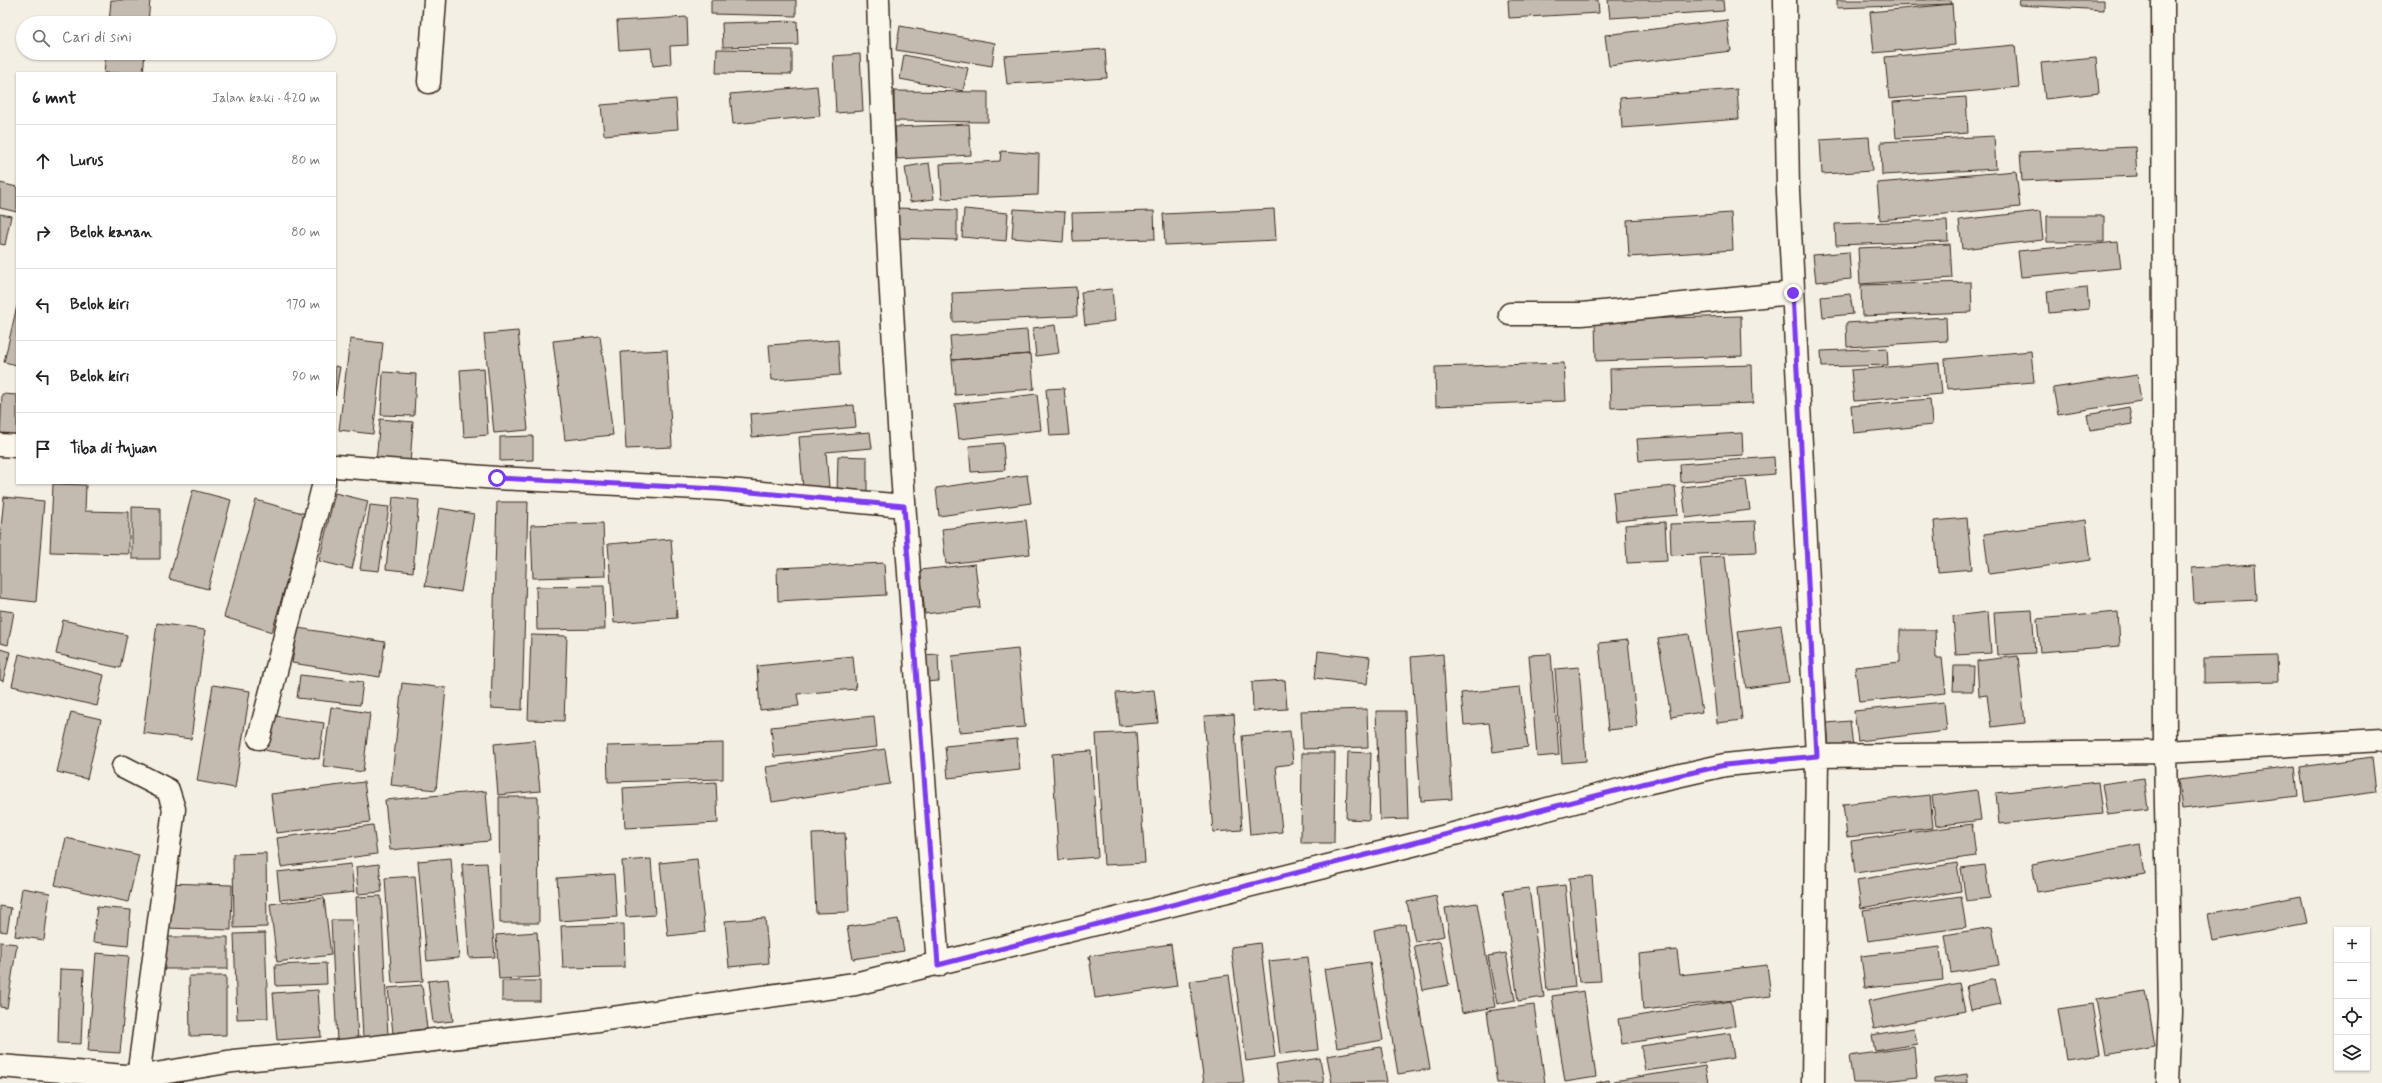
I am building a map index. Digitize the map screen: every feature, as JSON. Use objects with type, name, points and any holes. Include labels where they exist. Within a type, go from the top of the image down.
[{"type":"street","points":[[429,82],[435,0]]},
{"type":"street","points":[[878,0],[882,114],[904,506],[938,965]]},
{"type":"street","points":[[1785,0],[1788,191],[1817,756],[1813,1083]]},
{"type":"street","points":[[2163,0],[2165,752],[2170,1011],[2167,1083]]},
{"type":"street","points":[[1510,314],[1582,314],[1793,293]]},
{"type":"street","points":[[0,445],[16,446]]},
{"type":"street","points":[[336,466],[497,478],[718,489],[904,506]]},
{"type":"street","points":[[259,738],[324,484]]},
{"type":"street","points":[[0,1066],[138,1077],[233,1061],[351,1050],[615,1018],[855,984],[938,965],[1646,783],[1725,765],[1817,756],[2165,752],[2382,740]]},
{"type":"street","points":[[123,767],[168,790],[174,809],[138,1077]]},
{"type":"building","points":[[111,0],[150,0],[149,16],[110,16]]},
{"type":"building","points":[[711,0],[796,0],[796,16],[711,14]]},
{"type":"building","points":[[1508,0],[1598,0],[1599,13],[1509,18]]},
{"type":"building","points":[[1608,0],[1723,0],[1724,11],[1610,18]]},
{"type":"building","points":[[1837,0],[1951,0],[1952,4],[1837,8]]},
{"type":"building","points":[[2020,0],[2104,0],[2104,10],[2019,5]]},
{"type":"building","points":[[1952,4],[1955,45],[1874,53],[1870,12]]},
{"type":"building","points":[[687,17],[688,45],[670,46],[671,64],[653,66],[651,48],[619,50],[617,21]]},
{"type":"building","points":[[1727,20],[1731,51],[1609,66],[1605,35]]},
{"type":"building","points":[[797,21],[798,45],[723,47],[722,23]]},
{"type":"building","points":[[900,26],[995,43],[992,66],[896,50]]},
{"type":"building","points":[[2015,45],[2019,87],[1889,99],[1885,57]]},
{"type":"building","points":[[717,49],[792,50],[792,74],[716,73]]},
{"type":"building","points":[[1105,49],[1107,78],[1007,84],[1004,56]]},
{"type":"building","points":[[860,54],[863,111],[836,113],[833,56]]},
{"type":"building","points":[[904,55],[968,68],[963,91],[900,79]]},
{"type":"building","points":[[2096,58],[2099,93],[2045,99],[2041,63]]},
{"type":"building","points":[[105,60],[144,60],[143,72],[104,72]]},
{"type":"building","points":[[817,86],[820,116],[733,124],[730,94]]},
{"type":"building","points":[[1737,89],[1739,119],[1622,128],[1620,98]]},
{"type":"building","points":[[894,91],[988,92],[988,122],[894,121]]},
{"type":"building","points":[[1966,97],[1968,133],[1896,138],[1893,102]]},
{"type":"building","points":[[676,99],[678,129],[604,135],[601,105]]},
{"type":"building","points":[[969,124],[971,155],[897,159],[895,127]]},
{"type":"building","points":[[1994,136],[1996,169],[1882,175],[1881,142]]},
{"type":"building","points":[[1869,137],[1872,171],[1822,174],[1820,140]]},
{"type":"building","points":[[2135,147],[2137,176],[2022,181],[2020,152]]},
{"type":"building","points":[[1001,151],[1039,154],[1038,195],[942,199],[940,164],[1000,161]]},
{"type":"building","points":[[929,163],[934,199],[910,202],[905,167]]},
{"type":"building","points":[[2016,171],[2020,207],[1880,220],[1877,183]]},
{"type":"building","points":[[0,183],[16,187],[16,212],[0,208]]},
{"type":"building","points":[[896,208],[957,210],[957,240],[895,238]]},
{"type":"building","points":[[964,209],[1008,213],[1006,241],[962,237]]},
{"type":"building","points":[[1014,209],[1065,212],[1063,242],[1012,238]]},
{"type":"building","points":[[1274,209],[1276,240],[1165,245],[1163,214]]},
{"type":"building","points":[[1154,211],[1155,239],[1073,241],[1072,213]]},
{"type":"building","points":[[2040,211],[2043,240],[1962,249],[1959,220]]},
{"type":"building","points":[[1731,213],[1733,250],[1629,257],[1627,220]]},
{"type":"building","points":[[0,214],[11,216],[5,245],[0,244]]},
{"type":"building","points":[[2047,216],[2104,216],[2104,242],[2047,242]]},
{"type":"building","points":[[1947,220],[1948,241],[1836,245],[1835,224]]},
{"type":"building","points":[[2118,242],[2121,268],[2021,277],[2018,251]]},
{"type":"building","points":[[1950,244],[1952,278],[1860,284],[1858,248]]},
{"type":"building","points":[[1849,252],[1851,279],[1816,282],[1813,255]]},
{"type":"building","points":[[1971,282],[1972,312],[1862,316],[1861,285]]},
{"type":"building","points":[[1076,287],[1077,316],[953,322],[952,293]]},
{"type":"building","points":[[2087,287],[2089,309],[2049,313],[2047,291]]},
{"type":"building","points":[[1112,289],[1115,321],[1085,325],[1081,292]]},
{"type":"building","points":[[1850,294],[1853,314],[1823,317],[1821,297]]},
{"type":"building","points":[[16,310],[16,365],[4,362]]},
{"type":"building","points":[[1741,316],[1742,356],[1596,361],[1595,320]]},
{"type":"building","points":[[1946,317],[1947,341],[1847,347],[1846,323]]},
{"type":"building","points":[[1055,325],[1059,353],[1036,356],[1033,328]]},
{"type":"building","points":[[1027,330],[1029,354],[952,360],[950,336]]},
{"type":"building","points":[[518,331],[528,430],[494,433],[484,334]]},
{"type":"building","points":[[600,336],[613,435],[565,440],[553,341]]},
{"type":"building","points":[[350,339],[383,343],[373,434],[339,430]]},
{"type":"building","points":[[838,340],[840,375],[772,380],[769,345]]},
{"type":"building","points":[[1887,348],[1888,365],[1822,367],[1821,351]]},
{"type":"building","points":[[667,350],[672,447],[626,449],[621,352]]},
{"type":"building","points":[[2031,351],[2034,382],[1947,389],[1945,359]]},
{"type":"building","points":[[1031,354],[1034,389],[955,395],[952,360]]},
{"type":"building","points":[[1564,363],[1566,401],[1436,406],[1435,367]]},
{"type":"building","points":[[1939,363],[1942,394],[1854,401],[1851,370]]},
{"type":"building","points":[[1752,365],[1753,403],[1611,408],[1610,369]]},
{"type":"building","points":[[336,366],[340,367],[336,390]]},
{"type":"building","points":[[484,368],[488,435],[464,437],[460,370]]},
{"type":"building","points":[[383,372],[416,374],[414,416],[381,415]]},
{"type":"building","points":[[2137,375],[2141,401],[2058,414],[2053,388]]},
{"type":"building","points":[[1064,388],[1069,435],[1050,436],[1046,389]]},
{"type":"building","points":[[2,394],[16,395],[16,440],[0,439]]},
{"type":"building","points":[[1037,394],[1041,430],[959,439],[955,404]]},
{"type":"building","points":[[1930,399],[1932,425],[1854,433],[1851,406]]},
{"type":"building","points":[[854,405],[856,427],[752,437],[750,414]]},
{"type":"building","points":[[2129,407],[2132,424],[2090,431],[2087,415]]},
{"type":"building","points":[[380,419],[413,422],[410,464],[376,462]]},
{"type":"building","points":[[870,432],[872,448],[826,452],[829,487],[803,489],[799,437]]},
{"type":"building","points":[[1742,433],[1743,455],[1639,461],[1637,439]]},
{"type":"building","points":[[533,436],[533,460],[500,461],[500,437]]},
{"type":"building","points":[[1003,443],[1005,470],[971,472],[969,446]]},
{"type":"building","points":[[838,456],[867,457],[867,492],[837,492]]},
{"type":"building","points":[[1774,457],[1775,474],[1681,482],[1680,464]]},
{"type":"building","points":[[1027,475],[1031,503],[939,516],[936,488]]},
{"type":"building","points":[[1746,480],[1750,510],[1686,518],[1682,487]]},
{"type":"building","points":[[53,484],[86,485],[85,511],[129,512],[129,554],[50,552]]},
{"type":"building","points":[[1675,486],[1678,515],[1616,521],[1613,492]]},
{"type":"building","points":[[193,490],[231,500],[208,589],[169,579]]},
{"type":"building","points":[[335,493],[368,501],[352,569],[319,561]]},
{"type":"building","points":[[4,497],[44,501],[36,602],[0,598],[0,538]]},
{"type":"building","points":[[393,497],[419,500],[413,572],[386,569]]},
{"type":"building","points":[[256,500],[306,514],[272,632],[224,617]]},
{"type":"building","points":[[497,502],[528,502],[522,710],[491,708]]},
{"type":"building","points":[[370,505],[389,507],[379,571],[360,569]]},
{"type":"building","points":[[132,507],[160,508],[160,559],[132,559]]},
{"type":"building","points":[[439,508],[474,514],[461,592],[425,586]]},
{"type":"building","points":[[1967,518],[1972,569],[1938,572],[1934,521]]},
{"type":"building","points":[[1026,520],[1030,554],[946,564],[942,529]]},
{"type":"building","points":[[2086,520],[2091,560],[1989,574],[1984,534]]},
{"type":"building","points":[[1755,521],[1757,552],[1671,555],[1670,524]]},
{"type":"building","points":[[1665,522],[1667,561],[1627,563],[1625,525]]},
{"type":"building","points":[[603,523],[605,576],[533,578],[531,525]]},
{"type":"building","points":[[671,539],[677,618],[614,623],[608,544]]},
{"type":"building","points":[[1725,556],[1742,720],[1717,723],[1700,558]]},
{"type":"building","points":[[884,563],[886,595],[778,601],[777,568]]},
{"type":"building","points":[[975,564],[980,607],[925,614],[920,570]]},
{"type":"building","points":[[2255,564],[2257,600],[2194,603],[2192,568]]},
{"type":"building","points":[[604,586],[605,629],[537,630],[536,587]]},
{"type":"building","points":[[0,610],[14,612],[8,645],[0,643]]},
{"type":"building","points":[[2032,610],[2035,653],[1997,655],[1994,612]]},
{"type":"building","points":[[1988,612],[1991,653],[1956,655],[1953,616]]},
{"type":"building","points":[[2118,612],[2120,646],[2040,652],[2037,619]]},
{"type":"building","points":[[63,620],[127,635],[120,668],[56,654]]},
{"type":"building","points":[[157,623],[205,630],[191,739],[143,733]]},
{"type":"building","points":[[1781,625],[1789,682],[1746,688],[1738,631]]},
{"type":"building","points":[[298,628],[385,642],[380,677],[292,663]]},
{"type":"building","points":[[1900,630],[1935,630],[1936,658],[1942,658],[1946,693],[1859,702],[1855,667],[1900,662]]},
{"type":"building","points":[[1689,634],[1702,712],[1671,717],[1658,638]]},
{"type":"building","points":[[531,635],[567,636],[564,721],[528,720]]},
{"type":"building","points":[[1628,640],[1637,727],[1608,730],[1599,643]]},
{"type":"building","points":[[0,649],[10,652],[3,681],[0,680]]},
{"type":"building","points":[[1018,649],[1025,727],[959,732],[952,656]]},
{"type":"building","points":[[1318,651],[1370,657],[1367,684],[1315,678]]},
{"type":"building","points":[[19,654],[104,675],[97,706],[12,686]]},
{"type":"building","points":[[938,654],[939,681],[923,682],[921,655]]},
{"type":"building","points":[[1443,654],[1452,799],[1421,801],[1411,657]]},
{"type":"building","points":[[1551,654],[1559,755],[1537,757],[1529,655]]},
{"type":"building","points":[[853,656],[856,689],[797,694],[799,706],[760,710],[757,666]]},
{"type":"building","points":[[2018,656],[2025,723],[1991,727],[1987,695],[1979,696],[1977,661]]},
{"type":"building","points":[[2277,656],[2278,681],[2204,683],[2204,658]]},
{"type":"building","points":[[1954,666],[1974,666],[1973,691],[1953,691]]},
{"type":"building","points":[[1579,667],[1586,761],[1562,763],[1555,669]]},
{"type":"building","points":[[300,675],[363,682],[360,705],[297,698]]},
{"type":"building","points":[[1285,680],[1287,709],[1253,711],[1252,682]]},
{"type":"building","points":[[402,683],[446,688],[436,790],[391,785]]},
{"type":"building","points":[[213,685],[250,691],[235,788],[197,781]]},
{"type":"building","points":[[1520,687],[1528,747],[1493,752],[1489,723],[1464,725],[1461,693]]},
{"type":"building","points":[[1154,690],[1158,723],[1120,726],[1116,693]]},
{"type":"building","points":[[1944,702],[1947,731],[1858,741],[1854,711]]},
{"type":"building","points":[[331,707],[370,713],[363,772],[323,766]]},
{"type":"building","points":[[1367,709],[1368,747],[1303,749],[1301,711]]},
{"type":"building","points":[[1376,711],[1405,711],[1408,819],[1380,820]]},
{"type":"building","points":[[71,712],[101,719],[87,779],[57,772]]},
{"type":"building","points":[[1234,714],[1242,830],[1213,832],[1204,716]]},
{"type":"building","points":[[268,715],[324,723],[319,759],[263,750]]},
{"type":"building","points":[[874,716],[877,747],[774,757],[771,727]]},
{"type":"building","points":[[1850,721],[1853,747],[1829,750],[1827,723]]},
{"type":"building","points":[[1290,731],[1293,764],[1276,766],[1282,832],[1250,835],[1242,736]]},
{"type":"building","points":[[1136,732],[1145,863],[1104,865],[1096,734]]},
{"type":"building","points":[[1017,739],[1020,770],[948,778],[945,746]]},
{"type":"building","points":[[535,740],[540,791],[498,795],[494,744]]},
{"type":"building","points":[[723,743],[723,779],[608,782],[607,746]]},
{"type":"building","points":[[885,749],[890,784],[772,802],[766,767]]},
{"type":"building","points":[[1091,751],[1098,857],[1059,860],[1052,754]]},
{"type":"building","points":[[1348,752],[1371,753],[1369,820],[1346,819]]},
{"type":"building","points":[[1302,753],[1335,753],[1334,843],[1301,843]]},
{"type":"building","points":[[2372,757],[2376,792],[2305,802],[2300,767]]},
{"type":"building","points":[[2295,766],[2298,796],[2182,809],[2178,780]]},
{"type":"building","points":[[2144,778],[2148,809],[2107,814],[2102,784]]},
{"type":"building","points":[[364,782],[370,822],[276,833],[271,794]]},
{"type":"building","points":[[716,782],[718,823],[625,828],[623,788]]},
{"type":"building","points":[[2098,782],[2102,814],[1999,824],[1996,793]]},
{"type":"building","points":[[1977,790],[1981,820],[1936,826],[1932,796]]},
{"type":"building","points":[[486,791],[490,841],[390,850],[385,800]]},
{"type":"building","points":[[1930,795],[1933,828],[1847,837],[1843,804]]},
{"type":"building","points":[[499,797],[538,797],[539,923],[500,923]]},
{"type":"building","points":[[1972,824],[1976,856],[1855,873],[1851,841]]},
{"type":"building","points":[[373,825],[377,854],[281,867],[277,838]]},
{"type":"building","points":[[845,833],[849,912],[816,913],[812,834]]},
{"type":"building","points":[[66,838],[139,855],[128,902],[55,885]]},
{"type":"building","points":[[2140,844],[2145,874],[2037,892],[2032,864]]},
{"type":"building","points":[[266,853],[267,927],[234,928],[233,854]]},
{"type":"building","points":[[451,858],[459,958],[427,961],[418,861]]},
{"type":"building","points":[[651,859],[655,915],[626,917],[622,861]]},
{"type":"building","points":[[697,859],[705,932],[668,936],[660,863]]},
{"type":"building","points":[[487,863],[495,957],[469,958],[462,864]]},
{"type":"building","points":[[1957,863],[1961,891],[1861,908],[1857,880]]},
{"type":"building","points":[[351,864],[354,892],[280,900],[277,872]]},
{"type":"building","points":[[379,864],[382,892],[358,894],[356,867]]},
{"type":"building","points":[[1985,865],[1990,898],[1966,901],[1961,868]]},
{"type":"building","points":[[614,874],[617,917],[560,921],[557,878]]},
{"type":"building","points":[[415,876],[423,981],[392,983],[385,878]]},
{"type":"building","points":[[1592,876],[1601,981],[1579,982],[1569,878]]},
{"type":"building","points":[[165,883],[232,885],[231,930],[164,928]]},
{"type":"building","points":[[1565,885],[1575,987],[1547,990],[1537,888]]},
{"type":"building","points":[[22,888],[50,893],[44,940],[15,936]]},
{"type":"building","points":[[1529,888],[1544,997],[1518,1001],[1503,891]]},
{"type":"building","points":[[381,896],[388,1036],[363,1038],[356,897]]},
{"type":"building","points":[[1436,896],[1444,936],[1415,942],[1407,902]]},
{"type":"building","points":[[1961,896],[1966,927],[1868,941],[1863,910]]},
{"type":"building","points":[[2301,896],[2307,923],[2213,941],[2208,914]]},
{"type":"building","points":[[324,898],[331,955],[277,962],[270,904]]},
{"type":"building","points":[[1477,903],[1495,1007],[1462,1013],[1445,908]]},
{"type":"building","points":[[0,906],[11,908],[7,932],[0,931]]},
{"type":"building","points":[[97,907],[131,910],[128,946],[93,942]]},
{"type":"building","points":[[765,918],[769,963],[729,967],[725,921]]},
{"type":"building","points":[[898,919],[904,951],[853,959],[847,927]]},
{"type":"building","points":[[331,920],[352,920],[358,1041],[337,1042]]},
{"type":"building","points":[[624,924],[625,967],[563,968],[561,926]]},
{"type":"building","points":[[1405,924],[1430,1069],[1398,1074],[1374,930]]},
{"type":"building","points":[[1992,927],[1999,965],[1951,973],[1945,935]]},
{"type":"building","points":[[537,932],[540,977],[499,979],[496,935]]},
{"type":"building","points":[[265,933],[268,1018],[237,1019],[234,934]]},
{"type":"building","points":[[162,937],[228,937],[228,969],[162,969]]},
{"type":"building","points":[[1440,941],[1449,985],[1423,990],[1414,946]]},
{"type":"building","points":[[0,942],[17,944],[7,1008],[0,1007]]},
{"type":"building","points":[[1260,943],[1275,1057],[1246,1061],[1231,947]]},
{"type":"building","points":[[1171,944],[1177,986],[1095,998],[1089,956]]},
{"type":"building","points":[[1940,947],[1943,980],[1865,988],[1861,956]]},
{"type":"building","points":[[1677,950],[1680,975],[1767,965],[1771,996],[1643,1010],[1639,954]]},
{"type":"building","points":[[96,953],[129,956],[120,1053],[88,1051]]},
{"type":"building","points":[[1506,953],[1515,1000],[1497,1004],[1488,956]]},
{"type":"building","points":[[1308,957],[1318,1050],[1280,1054],[1269,961]]},
{"type":"building","points":[[1370,962],[1383,1040],[1337,1048],[1324,969]]},
{"type":"building","points":[[326,963],[327,984],[276,986],[275,965]]},
{"type":"building","points":[[60,969],[84,970],[81,1044],[58,1043]]},
{"type":"building","points":[[1229,975],[1244,1083],[1204,1083],[1190,981]]},
{"type":"building","points":[[189,976],[226,976],[226,1035],[190,1036]]},
{"type":"building","points":[[448,979],[453,1021],[433,1023],[428,981]]},
{"type":"building","points":[[1995,979],[2001,1004],[1971,1010],[1966,986]]},
{"type":"building","points":[[502,981],[540,981],[540,1001],[502,1001]]},
{"type":"building","points":[[1959,983],[1965,1011],[1874,1029],[1868,1001]]},
{"type":"building","points":[[422,985],[427,1029],[393,1033],[388,988]]},
{"type":"building","points":[[318,990],[321,1037],[277,1040],[273,993]]},
{"type":"building","points":[[1584,991],[1596,1077],[1565,1082],[1552,996]]},
{"type":"building","points":[[2146,991],[2155,1046],[2106,1055],[2096,999]]},
{"type":"building","points":[[1731,1001],[1735,1026],[1622,1044],[1618,1019]]},
{"type":"building","points":[[2092,1004],[2100,1054],[2066,1059],[2058,1009]]},
{"type":"building","points":[[1534,1005],[1545,1083],[1497,1083],[1487,1011]]},
{"type":"building","points":[[1914,1028],[1917,1044],[1875,1051],[1872,1035]]},
{"type":"building","points":[[1730,1033],[1734,1058],[1645,1071],[1641,1046]]},
{"type":"building","points":[[1381,1047],[1387,1082],[1332,1083],[1327,1056]]},
{"type":"building","points":[[1914,1047],[1917,1077],[1870,1083],[1853,1083],[1849,1056]]},
{"type":"building","points":[[1320,1058],[1324,1083],[1279,1083],[1276,1065]]},
{"type":"building","points":[[1705,1066],[1708,1083],[1614,1083],[1614,1081]]},
{"type":"building","points":[[1967,1074],[1968,1083],[1934,1083],[1934,1079]]},
{"type":"building","points":[[1609,1080],[1610,1083],[1596,1083]]},
{"type":"route","points":[[497,478],[718,489],[904,506],[938,965],[1416,844],[1646,783],[1725,765],[1817,756],[1793,293]]}]
